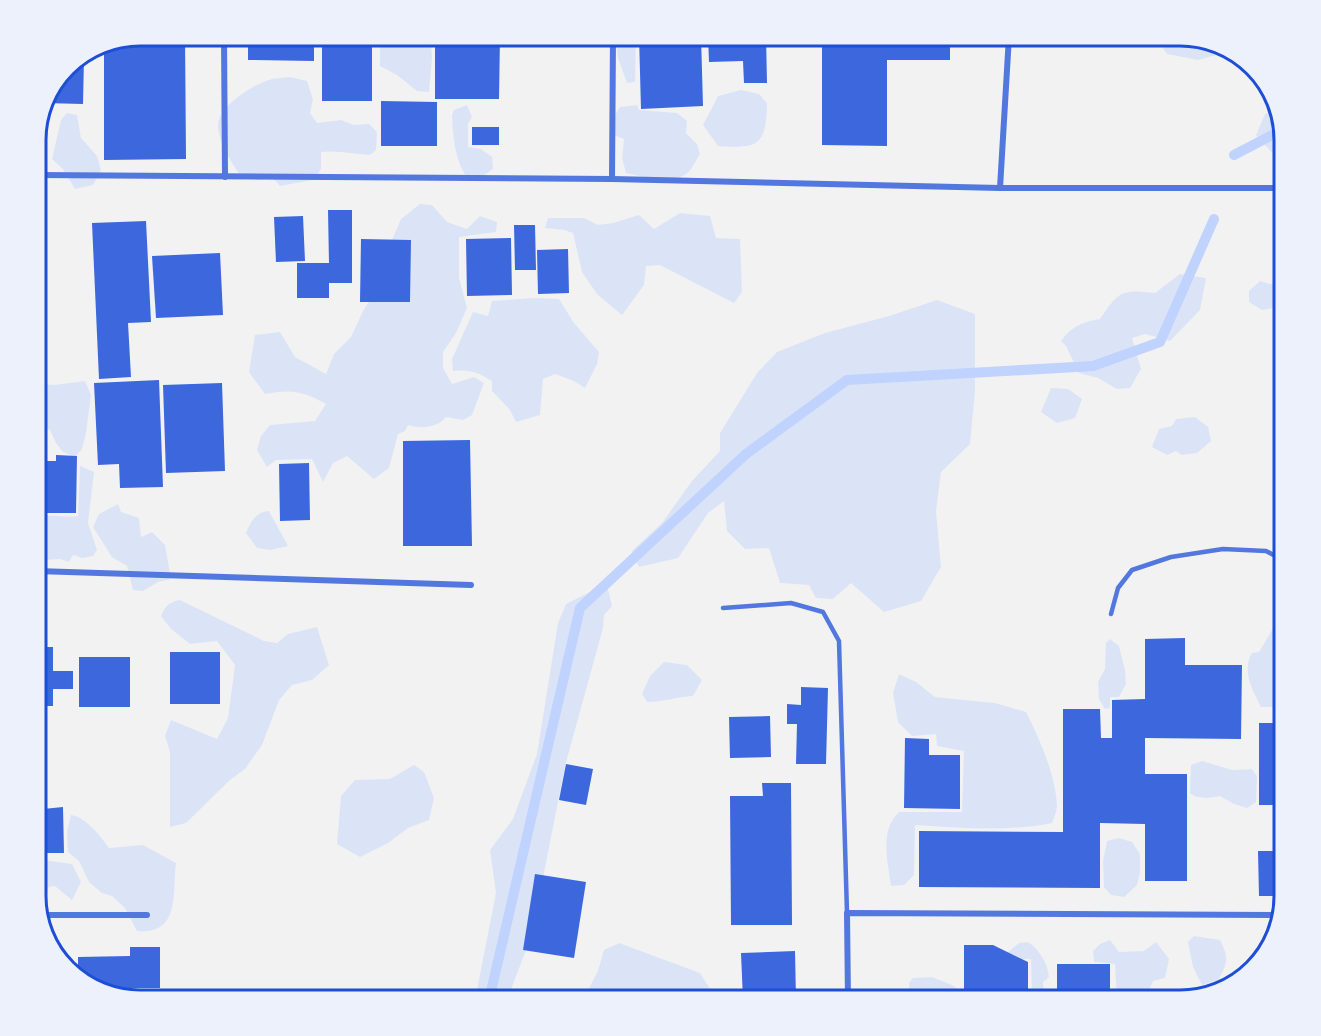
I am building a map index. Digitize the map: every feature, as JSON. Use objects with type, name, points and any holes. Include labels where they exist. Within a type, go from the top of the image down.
[{"type":"street","points":[[224,47],[225,177]]},
{"type":"street","points":[[612,179],[613,47]]},
{"type":"street","points":[[1000,188],[1008,47]]},
{"type":"street","points":[[47,175],[612,179],[1000,188],[1274,188]]},
{"type":"street","points":[[47,571],[471,585]]},
{"type":"street","points":[[848,990],[847,913],[1273,915]]},
{"type":"street","points":[[49,915],[147,915]]},
{"type":"lane","points":[[1111,614],[1118,588],[1132,570],[1171,557],[1223,549],[1266,551],[1274,555]]},
{"type":"lane","points":[[723,608],[791,603],[823,612],[839,641],[847,913]]},
{"type":"shaded area","points":[[431,47],[429,92],[417,91],[397,75],[380,66],[380,48]]},
{"type":"shaded area","points":[[616,47],[636,47],[635,82],[627,83]]},
{"type":"shaded area","points":[[1162,47],[1199,48],[1217,55],[1198,60],[1167,54]]},
{"type":"shaded area","points":[[290,77],[307,81],[313,99],[310,113],[317,123],[341,120],[354,125],[369,124],[377,132],[376,150],[370,155],[321,152],[321,169],[313,180],[280,186],[273,178],[258,180],[239,174],[221,139],[218,127],[223,111],[238,97],[256,86],[272,79]]},
{"type":"shaded area","points":[[741,90],[759,94],[767,103],[762,136],[751,145],[718,146],[703,125],[718,96]]},
{"type":"shaded area","points":[[467,105],[472,117],[468,124],[468,147],[481,149],[492,157],[493,169],[480,178],[468,179],[460,165],[456,149],[452,115],[454,110]]},
{"type":"shaded area","points":[[637,105],[639,110],[677,113],[687,121],[686,133],[697,144],[700,154],[686,174],[664,180],[626,173],[622,158],[624,139],[612,134],[610,123],[620,107]]},
{"type":"shaded area","points":[[1270,112],[1273,122],[1274,155],[1256,135],[1265,114]]},
{"type":"shaded area","points":[[67,113],[77,115],[81,138],[97,156],[101,170],[93,185],[75,189],[63,169],[52,159],[61,120]]},
{"type":"shaded area","points":[[420,204],[432,205],[447,222],[467,229],[480,216],[497,222],[496,232],[459,237],[459,278],[467,308],[456,333],[443,352],[443,368],[452,384],[474,377],[484,383],[472,415],[463,420],[446,417],[428,427],[408,425],[405,431],[398,434],[389,468],[374,479],[347,456],[333,463],[323,482],[312,459],[276,460],[267,467],[257,450],[261,436],[270,425],[315,421],[326,404],[297,392],[265,394],[249,372],[255,335],[280,332],[295,357],[326,374],[334,354],[351,337],[364,309],[381,285],[392,240],[401,219]]},
{"type":"shaded area","points":[[680,213],[710,216],[716,238],[740,239],[742,292],[734,303],[660,265],[646,266],[644,285],[622,315],[597,294],[582,272],[573,233],[545,228],[548,218],[584,218],[598,225],[639,215],[654,229]]},
{"type":"shaded area","points":[[1180,274],[1206,278],[1200,310],[1170,341],[1145,334],[1132,338],[1141,369],[1130,388],[1117,389],[1098,378],[1079,373],[1066,346],[1061,341],[1069,332],[1083,323],[1100,319],[1122,294],[1135,291],[1155,293]]},
{"type":"shaded area","points":[[1260,281],[1274,283],[1274,306],[1262,310],[1249,302],[1249,291]]},
{"type":"shaded area","points":[[559,299],[574,323],[599,352],[597,364],[585,388],[555,374],[543,379],[540,415],[516,422],[510,410],[492,391],[492,381],[473,372],[453,371],[452,359],[473,312],[488,316],[492,301]]},
{"type":"shaded area","points":[[937,300],[975,314],[975,391],[970,444],[941,472],[936,511],[941,567],[921,601],[884,612],[851,583],[833,599],[816,598],[809,585],[780,583],[769,548],[745,549],[727,531],[724,501],[708,513],[678,558],[639,567],[632,551],[662,523],[692,481],[720,451],[720,433],[757,373],[777,352],[825,333]]},
{"type":"shaded area","points":[[85,381],[91,395],[82,449],[75,457],[63,452],[47,428],[47,385]]},
{"type":"shaded area","points":[[1051,388],[1068,389],[1082,399],[1075,418],[1057,423],[1041,412]]},
{"type":"shaded area","points":[[1195,417],[1208,427],[1211,441],[1197,453],[1182,455],[1176,451],[1167,455],[1152,447],[1159,429],[1172,426],[1176,419]]},
{"type":"shaded area","points":[[80,466],[94,472],[88,523],[97,550],[93,556],[82,558],[73,555],[69,562],[60,559],[47,560],[47,515],[78,516]]},
{"type":"shaded area","points":[[118,504],[121,512],[139,518],[141,537],[152,532],[165,545],[171,579],[158,582],[143,591],[133,590],[127,566],[112,557],[93,527],[99,514]]},
{"type":"shaded area","points":[[269,511],[288,546],[270,550],[257,548],[246,533],[254,518]]},
{"type":"shaded area","points":[[606,581],[612,606],[604,615],[603,628],[565,766],[532,934],[511,990],[477,990],[496,893],[490,850],[513,819],[537,754],[558,623],[566,604],[596,589]]},
{"type":"shaded area","points":[[180,600],[264,641],[277,643],[288,634],[317,627],[329,665],[312,680],[292,685],[279,700],[262,745],[245,769],[230,780],[186,823],[170,827],[170,752],[165,736],[171,720],[217,739],[228,718],[235,665],[217,641],[190,644],[171,629],[161,616],[168,605]]},
{"type":"shaded area","points":[[1273,628],[1274,707],[1261,707],[1249,680],[1248,666],[1252,653],[1259,652]]},
{"type":"shaded area","points":[[1110,639],[1119,646],[1126,684],[1119,697],[1110,697],[1110,708],[1105,709],[1099,699],[1098,682],[1105,669],[1106,643]]},
{"type":"shaded area","points":[[664,662],[687,665],[702,680],[693,696],[647,702],[642,694],[650,676]]},
{"type":"shaded area","points":[[899,674],[916,682],[935,697],[995,703],[1026,712],[1050,769],[1056,793],[1057,805],[1052,823],[1018,828],[915,825],[914,875],[904,885],[891,886],[886,847],[887,837],[893,819],[899,812],[962,812],[964,751],[937,746],[936,734],[912,736],[898,722],[893,693]]},
{"type":"shaded area","points":[[1202,761],[1232,770],[1252,769],[1257,776],[1256,802],[1247,808],[1220,796],[1200,798],[1190,793],[1191,765]]},
{"type":"shaded area","points":[[414,765],[424,772],[434,798],[429,820],[408,828],[388,843],[360,857],[337,844],[341,796],[355,780],[390,779]]},
{"type":"shaded area","points":[[71,815],[88,823],[109,848],[143,845],[176,863],[172,910],[168,919],[161,926],[151,930],[137,931],[125,908],[112,896],[102,893],[89,882],[79,861],[68,852],[67,831]]},
{"type":"shaded area","points":[[1119,838],[1132,842],[1140,854],[1140,873],[1137,885],[1124,897],[1111,895],[1104,887],[1103,861],[1107,841]]},
{"type":"shaded area","points":[[47,861],[72,864],[81,882],[72,900],[55,886],[49,887],[47,891]]},
{"type":"shaded area","points":[[1194,936],[1220,940],[1226,960],[1218,980],[1202,985],[1193,967],[1188,942]]},
{"type":"shaded area","points":[[1110,940],[1119,952],[1144,951],[1156,942],[1169,959],[1165,978],[1153,981],[1149,990],[1116,990],[1115,964],[1094,962],[1093,951],[1100,944]]},
{"type":"shaded area","points":[[1028,942],[1045,962],[1049,977],[1043,982],[1043,990],[1032,990],[1031,959],[1009,959],[1007,953],[1019,943]]},
{"type":"shaded area","points":[[619,943],[700,973],[711,990],[589,990],[604,950]]},
{"type":"shaded area","points":[[932,977],[959,990],[910,990],[909,983],[913,978]]},
{"type":"building","points":[[128,47],[185,47],[186,159],[104,160],[104,55]]},
{"type":"building","points":[[248,47],[314,47],[314,61],[248,60]]},
{"type":"building","points":[[322,47],[372,47],[372,101],[322,101]]},
{"type":"building","points":[[435,47],[500,47],[499,99],[435,99]]},
{"type":"building","points":[[639,47],[701,47],[703,106],[641,109]]},
{"type":"building","points":[[708,47],[766,47],[767,83],[744,83],[743,61],[709,62]]},
{"type":"building","points":[[822,47],[950,47],[950,60],[887,60],[887,146],[822,145]]},
{"type":"building","points":[[84,66],[83,104],[54,103],[66,83]]},
{"type":"building","points":[[381,101],[437,102],[437,146],[381,146]]},
{"type":"building","points":[[472,127],[499,127],[499,145],[472,145]]},
{"type":"building","points":[[328,210],[352,210],[352,283],[329,283],[329,298],[297,298],[297,263],[329,263]]},
{"type":"building","points":[[303,216],[305,261],[276,262],[274,217]]},
{"type":"building","points":[[146,221],[151,322],[128,323],[131,377],[99,379],[92,223]]},
{"type":"building","points":[[514,225],[535,225],[536,270],[515,270]]},
{"type":"building","points":[[511,238],[512,295],[467,296],[466,239]]},
{"type":"building","points":[[361,239],[411,240],[410,302],[360,302]]},
{"type":"building","points":[[568,249],[569,293],[538,294],[537,250]]},
{"type":"building","points":[[220,253],[223,315],[156,318],[152,256]]},
{"type":"building","points":[[159,380],[163,487],[120,488],[119,464],[98,465],[94,383]]},
{"type":"building","points":[[222,383],[225,471],[166,473],[163,385]]},
{"type":"building","points":[[470,440],[472,546],[403,546],[403,441]]},
{"type":"building","points":[[56,455],[77,456],[76,513],[47,513],[47,461],[56,461]]},
{"type":"building","points":[[309,463],[310,520],[280,521],[279,464]]},
{"type":"building","points":[[1185,638],[1185,665],[1242,665],[1241,739],[1145,738],[1145,774],[1187,774],[1187,881],[1145,881],[1145,824],[1100,823],[1100,888],[919,887],[919,831],[1063,832],[1063,709],[1100,709],[1101,738],[1112,738],[1112,700],[1145,699],[1145,639]]},
{"type":"building","points":[[47,647],[53,647],[53,671],[73,671],[73,689],[53,689],[53,706],[47,706]]},
{"type":"building","points":[[170,652],[220,652],[220,704],[170,704]]},
{"type":"building","points":[[79,657],[130,657],[130,707],[79,707]]},
{"type":"building","points":[[801,687],[828,688],[826,764],[796,764],[797,724],[787,724],[787,704],[801,705]]},
{"type":"building","points":[[770,716],[771,757],[730,758],[729,717]]},
{"type":"building","points":[[1259,723],[1274,723],[1274,805],[1259,805]]},
{"type":"building","points":[[905,738],[929,739],[929,755],[960,755],[960,809],[904,808]]},
{"type":"building","points":[[566,764],[593,769],[586,805],[559,800]]},
{"type":"building","points":[[762,783],[791,783],[792,925],[731,925],[730,796],[763,796]]},
{"type":"building","points":[[63,807],[64,853],[47,853],[47,809]]},
{"type":"building","points":[[1258,851],[1274,851],[1274,896],[1259,896]]},
{"type":"building","points":[[535,874],[586,882],[574,958],[523,950]]},
{"type":"building","points":[[964,945],[993,945],[1028,962],[1028,990],[964,990]]},
{"type":"building","points":[[130,947],[160,947],[160,988],[122,988],[94,977],[78,966],[78,957],[130,956]]},
{"type":"building","points":[[795,951],[796,990],[743,990],[741,953]]},
{"type":"building","points":[[1057,964],[1110,964],[1110,990],[1057,990]]},
{"type":"waterway","points":[[1234,155],[1274,134]]},
{"type":"waterway","points":[[491,990],[580,608],[746,454],[847,380],[1093,366],[1160,342],[1214,219]]}]
